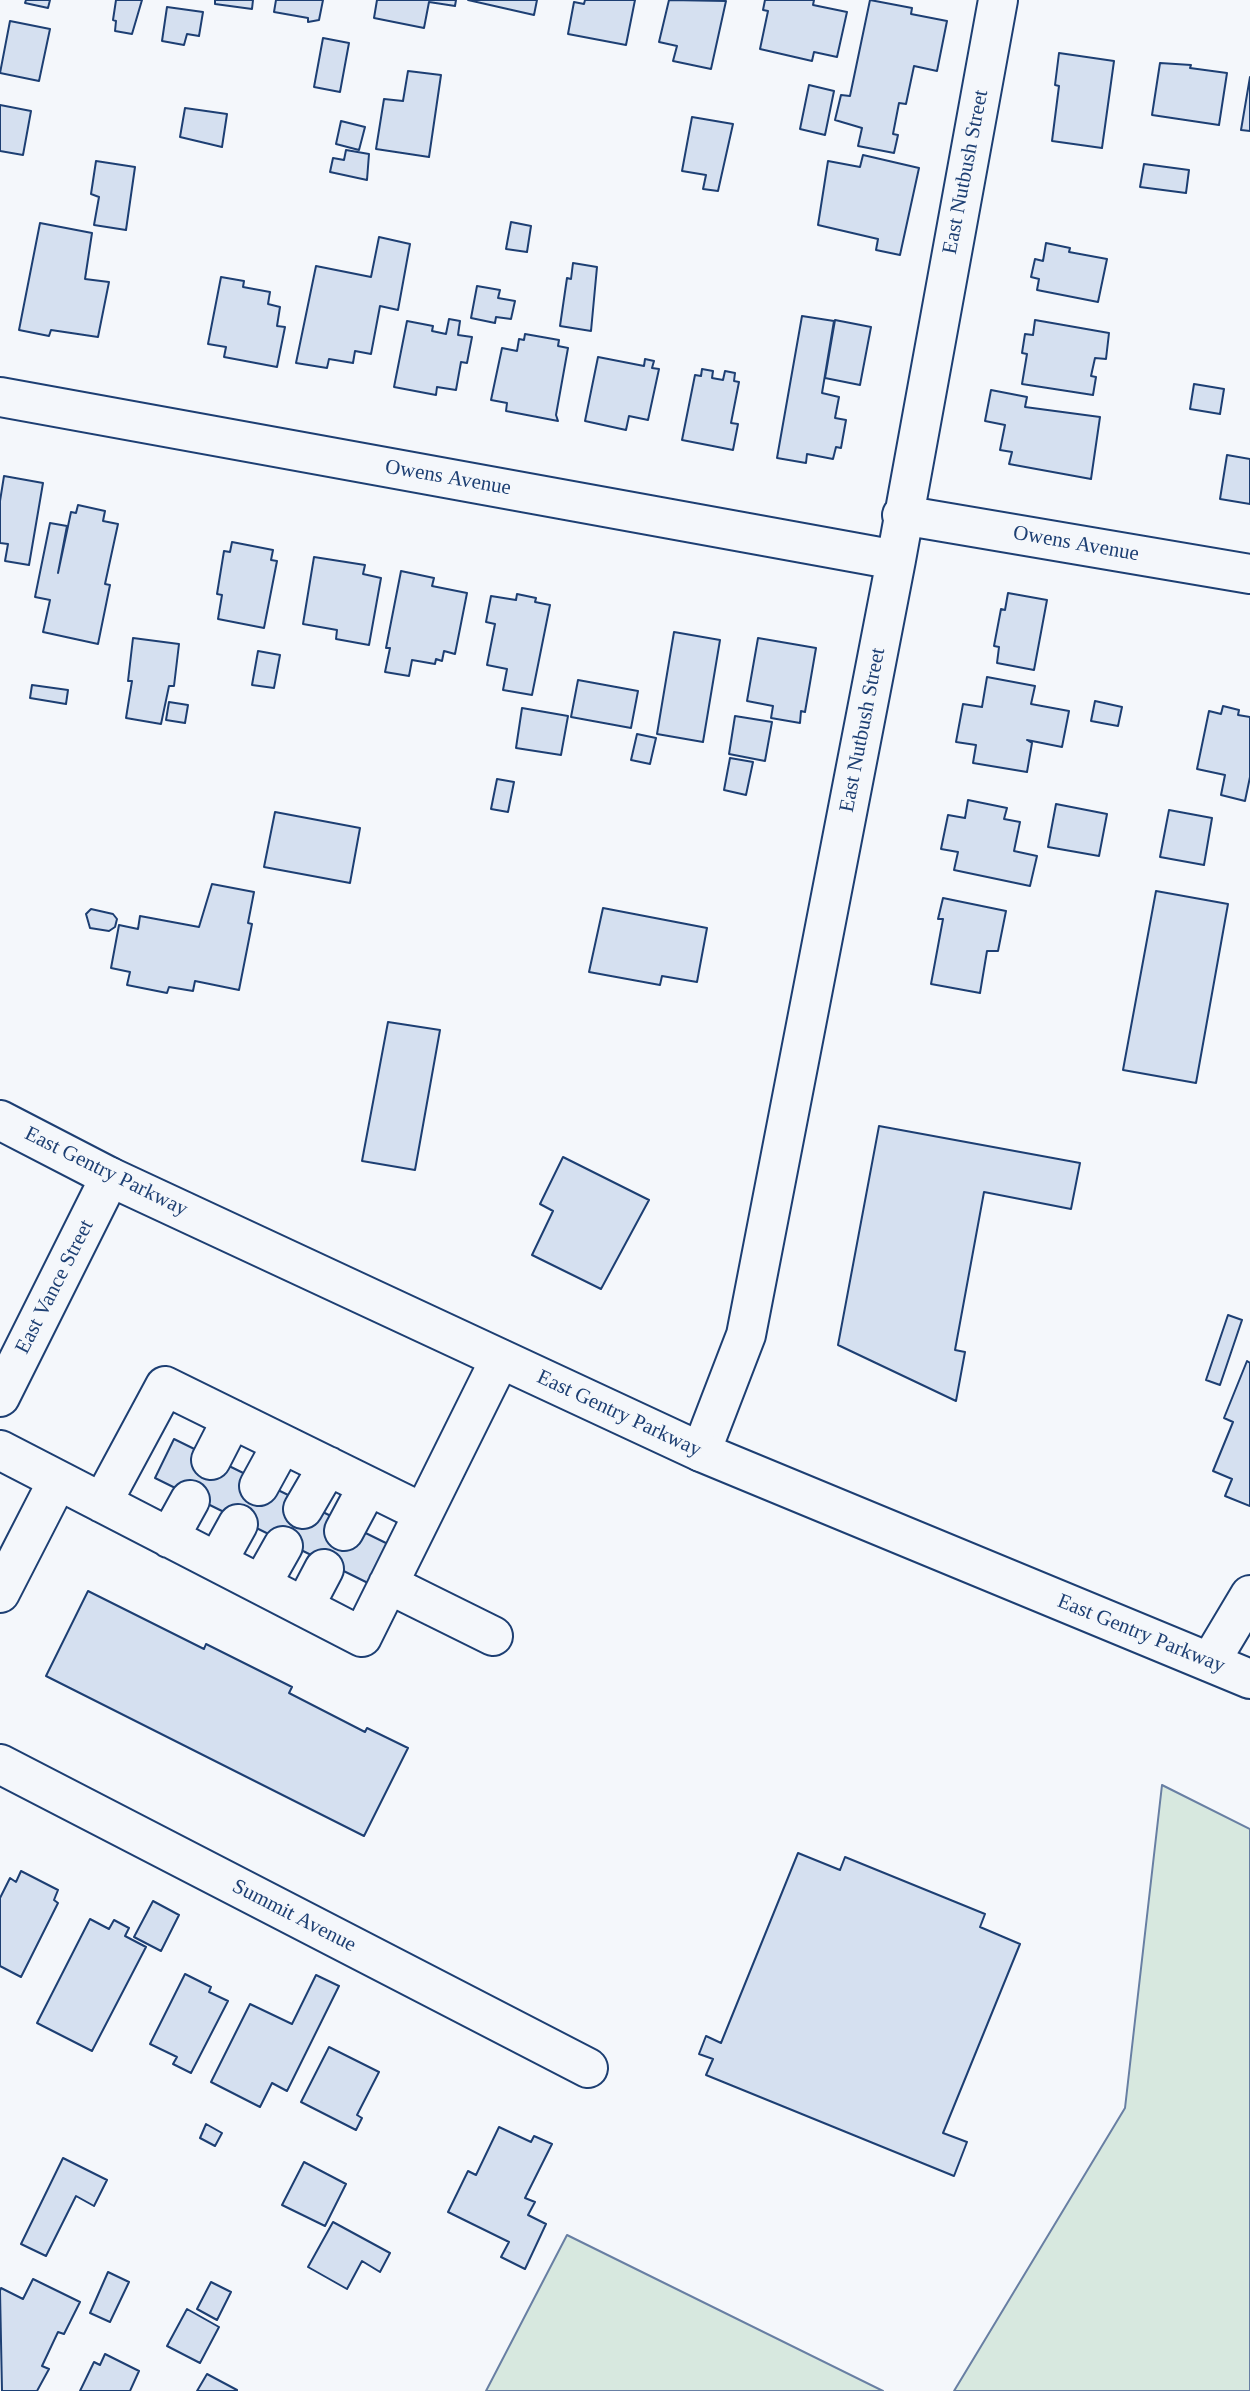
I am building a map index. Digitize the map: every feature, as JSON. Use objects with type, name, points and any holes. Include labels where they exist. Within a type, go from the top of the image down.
[{"type":"street","name":"East Nutbush Street","points":[[701,1452],[746,1335],[896,560],[902,515],[998,0]]},
{"type":"street","name":"Owens Avenue","points":[[0,397],[896,560]]},
{"type":"street","name":"Owens Avenue","points":[[902,515],[1250,574]]},
{"type":"street","name":"East Gentry Parkway","points":[[0,1120],[110,1177],[701,1452],[1250,1679]]},
{"type":"street","name":"East Vance Street","points":[[0,1397],[110,1177]]},
{"type":"street","points":[[0,1450],[362,1637],[500,1359]]},
{"type":"street","points":[[102,1503],[165,1386],[423,1513]]},
{"type":"street","points":[[211,1460],[232,1419]]},
{"type":"street","points":[[259,1486],[282,1444]]},
{"type":"street","points":[[303,1509],[328,1466]]},
{"type":"street","points":[[0,1592],[58,1480]]},
{"type":"street","points":[[344,1531],[368,1486]]},
{"type":"street","points":[[169,1538],[190,1500]]},
{"type":"street","points":[[216,1562],[238,1524]]},
{"type":"street","points":[[261,1585],[283,1546]]},
{"type":"street","points":[[304,1607],[324,1569]]},
{"type":"street","points":[[388,1584],[493,1636]]},
{"type":"street","points":[[1210,1662],[1250,1595]]},
{"type":"street","name":"Summit Avenue","points":[[0,1764],[588,2068]]},
{"type":"shaded area","points":[[1162,1785],[1250,1829],[1250,2391],[954,2391],[1125,2108]]},
{"type":"shaded area","points":[[567,2235],[883,2391],[486,2391]]},
{"type":"building","points":[[26,0],[50,0],[48,8],[25,3]]},
{"type":"building","points":[[116,0],[142,0],[132,34],[115,31],[116,21],[113,20]]},
{"type":"building","points":[[215,0],[253,0],[252,9],[215,4]]},
{"type":"building","points":[[276,0],[323,0],[319,20],[308,22],[308,18],[274,12]]},
{"type":"building","points":[[377,0],[456,0],[455,6],[429,2],[424,28],[374,18]]},
{"type":"building","points":[[468,0],[537,0],[534,15]]},
{"type":"building","points":[[585,0],[635,0],[626,45],[568,34],[574,2],[584,4]]},
{"type":"building","points":[[669,0],[726,1],[711,69],[673,61],[677,46],[659,42]]},
{"type":"building","points":[[765,0],[814,0],[813,5],[847,12],[837,57],[814,52],[812,61],[760,49],[768,11],[763,10]]},
{"type":"building","points":[[870,0],[912,8],[911,14],[947,21],[937,71],[914,66],[906,104],[899,103],[893,134],[898,135],[894,153],[858,146],[862,128],[835,120],[841,95],[850,96]]},
{"type":"building","points":[[167,7],[203,12],[199,36],[187,34],[184,45],[162,41]]},
{"type":"building","points":[[10,21],[50,29],[39,81],[0,73]]},
{"type":"building","points":[[323,38],[349,43],[340,92],[314,87]]},
{"type":"building","points":[[1059,53],[1114,61],[1102,148],[1052,141],[1059,86],[1055,85]]},
{"type":"building","points":[[1160,63],[1191,65],[1190,68],[1227,73],[1219,125],[1152,115]]},
{"type":"building","points":[[408,71],[441,75],[429,157],[376,149],[384,99],[403,101]]},
{"type":"building","points":[[1250,77],[1250,131],[1241,130]]},
{"type":"building","points":[[809,85],[834,91],[825,135],[800,129]]},
{"type":"building","points":[[0,105],[31,111],[23,155],[0,151]]},
{"type":"building","points":[[185,108],[227,114],[222,147],[180,137]]},
{"type":"building","points":[[692,117],[733,124],[718,191],[703,189],[706,175],[682,171]]},
{"type":"building","points":[[341,121],[365,127],[359,150],[336,144]]},
{"type":"building","points":[[346,150],[369,154],[367,180],[330,172],[333,158],[344,160]]},
{"type":"building","points":[[863,155],[919,168],[900,255],[876,250],[878,239],[818,225],[828,161],[860,167]]},
{"type":"building","points":[[96,161],[135,167],[126,230],[94,225],[99,197],[91,194]]},
{"type":"building","points":[[1144,164],[1189,170],[1186,193],[1140,187]]},
{"type":"building","points":[[511,222],[531,226],[527,252],[506,249]]},
{"type":"building","points":[[40,223],[92,233],[85,279],[109,282],[98,337],[51,330],[49,336],[19,330]]},
{"type":"building","points":[[379,237],[410,244],[398,310],[380,306],[371,354],[355,351],[353,363],[329,359],[327,368],[296,363],[316,266],[371,277]]},
{"type":"building","points":[[1046,243],[1070,248],[1069,252],[1107,259],[1098,302],[1037,290],[1039,279],[1031,277],[1035,259],[1043,261]]},
{"type":"building","points":[[573,263],[597,267],[591,331],[560,326],[567,278],[571,279]]},
{"type":"building","points":[[221,277],[244,281],[243,287],[270,292],[268,304],[280,307],[277,326],[285,327],[277,367],[224,357],[226,347],[208,344]]},
{"type":"building","points":[[477,286],[500,290],[498,298],[515,301],[511,319],[496,317],[495,323],[471,318]]},
{"type":"building","points":[[802,316],[834,321],[822,393],[839,397],[835,418],[846,420],[841,448],[836,447],[833,459],[807,454],[806,463],[777,458]]},
{"type":"building","points":[[449,319],[460,321],[458,335],[472,337],[467,363],[461,362],[456,390],[437,387],[436,395],[394,387],[407,321],[433,326],[432,331],[446,334]]},
{"type":"building","points":[[835,320],[871,327],[860,385],[825,378]]},
{"type":"building","points":[[1035,320],[1109,333],[1106,359],[1095,358],[1091,376],[1096,377],[1093,395],[1022,384],[1027,354],[1022,353],[1025,334],[1033,335]]},
{"type":"building","points":[[525,334],[559,340],[558,346],[568,348],[556,415],[558,421],[506,411],[507,403],[491,400],[502,348],[517,351],[519,339],[524,340]]},
{"type":"building","points":[[598,357],[644,366],[645,359],[654,361],[652,368],[659,369],[648,420],[629,416],[626,430],[585,421]]},
{"type":"building","points":[[702,369],[713,371],[712,378],[723,380],[725,371],[735,373],[734,381],[739,382],[731,423],[738,424],[733,450],[682,440],[695,375],[701,376]]},
{"type":"building","points":[[1194,384],[1224,389],[1220,414],[1190,409]]},
{"type":"building","points":[[991,390],[1027,397],[1025,407],[1100,417],[1091,479],[1009,464],[1012,452],[1000,450],[1005,425],[985,421]]},
{"type":"building","points":[[1227,455],[1250,459],[1250,504],[1220,499]]},
{"type":"building","points":[[4,476],[43,483],[29,565],[5,561],[8,544],[0,543],[0,501]]},
{"type":"building","points":[[78,505],[105,511],[103,521],[118,524],[105,584],[110,585],[98,644],[43,632],[50,600],[35,597],[50,523],[67,526],[58,573],[71,512],[76,513]]},
{"type":"building","points":[[232,542],[273,550],[271,560],[277,561],[264,628],[218,619],[222,595],[217,594],[224,551],[230,552]]},
{"type":"building","points":[[314,557],[365,565],[363,574],[381,578],[369,645],[336,639],[337,630],[303,624]]},
{"type":"building","points":[[401,571],[434,578],[432,586],[467,593],[455,654],[444,651],[442,661],[436,659],[435,664],[412,660],[409,676],[385,672],[390,648],[386,648]]},
{"type":"building","points":[[1008,593],[1047,600],[1034,670],[997,663],[999,647],[994,646],[1001,609],[1005,610]]},
{"type":"building","points":[[517,594],[536,598],[535,602],[550,605],[532,695],[503,690],[507,669],[487,665],[495,624],[486,622],[491,596],[516,600]]},
{"type":"building","points":[[674,632],[720,640],[703,742],[657,734]]},
{"type":"building","points":[[133,638],[179,644],[174,686],[169,686],[161,724],[126,718],[132,681],[128,681]]},
{"type":"building","points":[[758,638],[816,648],[805,712],[801,711],[800,723],[771,718],[773,706],[747,701]]},
{"type":"building","points":[[258,651],[280,655],[274,688],[252,685]]},
{"type":"building","points":[[987,677],[1035,686],[1031,704],[1069,711],[1062,747],[1027,740],[1032,743],[1027,772],[973,763],[976,745],[956,742],[963,704],[982,707]]},
{"type":"building","points":[[578,680],[638,691],[631,728],[571,717]]},
{"type":"building","points":[[32,685],[68,690],[66,704],[30,698]]},
{"type":"building","points":[[1095,701],[1122,707],[1118,726],[1091,721]]},
{"type":"building","points":[[169,702],[188,705],[185,723],[166,720]]},
{"type":"building","points":[[1223,706],[1239,710],[1238,715],[1250,717],[1250,777],[1245,801],[1221,795],[1225,775],[1197,769],[1209,711],[1221,714]]},
{"type":"building","points":[[522,708],[568,716],[561,755],[516,748]]},
{"type":"building","points":[[735,716],[772,722],[765,761],[729,754]]},
{"type":"building","points":[[637,734],[656,738],[650,764],[631,760]]},
{"type":"building","points":[[730,758],[753,762],[746,795],[724,790]]},
{"type":"building","points":[[497,779],[514,782],[508,812],[491,809]]},
{"type":"building","points":[[968,800],[1007,808],[1004,819],[1020,822],[1014,851],[1037,856],[1030,886],[954,870],[958,852],[941,849],[948,815],[965,818]]},
{"type":"building","points":[[1056,804],[1107,814],[1099,856],[1048,847]]},
{"type":"building","points":[[1169,810],[1212,818],[1204,865],[1160,857]]},
{"type":"building","points":[[275,812],[360,828],[350,883],[264,867]]},
{"type":"building","points":[[212,884],[254,892],[248,923],[252,924],[239,990],[195,981],[193,991],[169,987],[167,993],[127,985],[130,972],[111,968],[119,925],[138,929],[140,916],[199,927]]},
{"type":"building","points":[[1156,891],[1228,904],[1196,1083],[1123,1070]]},
{"type":"building","points":[[943,898],[1006,911],[998,951],[987,951],[980,993],[931,984],[943,919],[938,919]]},
{"type":"building","points":[[603,908],[707,928],[697,982],[662,976],[660,985],[589,972]]},
{"type":"building","points":[[91,909],[113,914],[117,919],[115,927],[109,931],[90,928],[86,914]]},
{"type":"building","points":[[388,1022],[440,1030],[415,1170],[362,1161]]},
{"type":"building","points":[[879,1126],[1080,1163],[1071,1209],[984,1192],[955,1350],[965,1352],[956,1401],[838,1345]]},
{"type":"building","points":[[563,1157],[649,1200],[601,1289],[532,1255],[553,1211],[540,1204]]},
{"type":"building","points":[[1228,1315],[1242,1320],[1220,1385],[1206,1380]]},
{"type":"building","points":[[1247,1361],[1250,1363],[1250,1506],[1225,1496],[1232,1479],[1213,1471],[1233,1422],[1224,1418]]},
{"type":"building","points":[[174,1439],[390,1545],[370,1584],[155,1478]]},
{"type":"building","points":[[88,1591],[204,1649],[206,1644],[292,1687],[289,1693],[365,1732],[367,1728],[408,1748],[364,1836],[46,1676]]},
{"type":"building","points":[[798,1853],[840,1870],[845,1857],[985,1914],[980,1927],[1020,1944],[943,2133],[967,2142],[954,2176],[706,2075],[713,2059],[699,2054],[706,2036],[721,2043]]},
{"type":"building","points":[[21,1871],[58,1890],[54,1900],[58,1903],[21,1977],[0,1966],[0,1898],[10,1878],[16,1882]]},
{"type":"building","points":[[153,1901],[179,1915],[161,1951],[134,1937]]},
{"type":"building","points":[[90,1919],[109,1929],[114,1920],[129,1928],[125,1936],[146,1947],[92,2051],[37,2023]]},
{"type":"building","points":[[185,1974],[211,1987],[209,1992],[228,2001],[191,2073],[173,2064],[177,2057],[150,2044]]},
{"type":"building","points":[[316,1975],[339,1986],[287,2091],[272,2083],[260,2107],[211,2082],[250,2004],[292,2024]]},
{"type":"building","points":[[329,2047],[379,2072],[357,2115],[362,2118],[356,2130],[301,2102]]},
{"type":"building","points":[[206,2124],[222,2133],[215,2146],[200,2138]]},
{"type":"building","points":[[499,2127],[531,2142],[534,2136],[552,2144],[525,2198],[535,2202],[528,2215],[546,2224],[525,2269],[501,2257],[509,2242],[448,2212],[468,2171],[476,2175]]},
{"type":"building","points":[[63,2158],[107,2180],[94,2206],[76,2196],[46,2256],[21,2244]]},
{"type":"building","points":[[304,2162],[346,2184],[325,2226],[282,2205]]},
{"type":"building","points":[[333,2222],[390,2253],[380,2272],[362,2261],[347,2289],[308,2267]]},
{"type":"building","points":[[108,2272],[129,2282],[110,2322],[90,2313]]},
{"type":"building","points":[[33,2279],[80,2302],[64,2334],[58,2332],[42,2366],[49,2369],[37,2391],[2,2391],[0,2291],[1,2288],[23,2299]]},
{"type":"building","points":[[211,2282],[231,2292],[217,2320],[197,2309]]},
{"type":"building","points":[[187,2309],[219,2327],[200,2363],[167,2346]]},
{"type":"building","points":[[105,2354],[139,2371],[130,2391],[80,2391],[94,2362],[100,2365]]},
{"type":"building","points":[[207,2374],[237,2390],[237,2391],[197,2391]]}]
